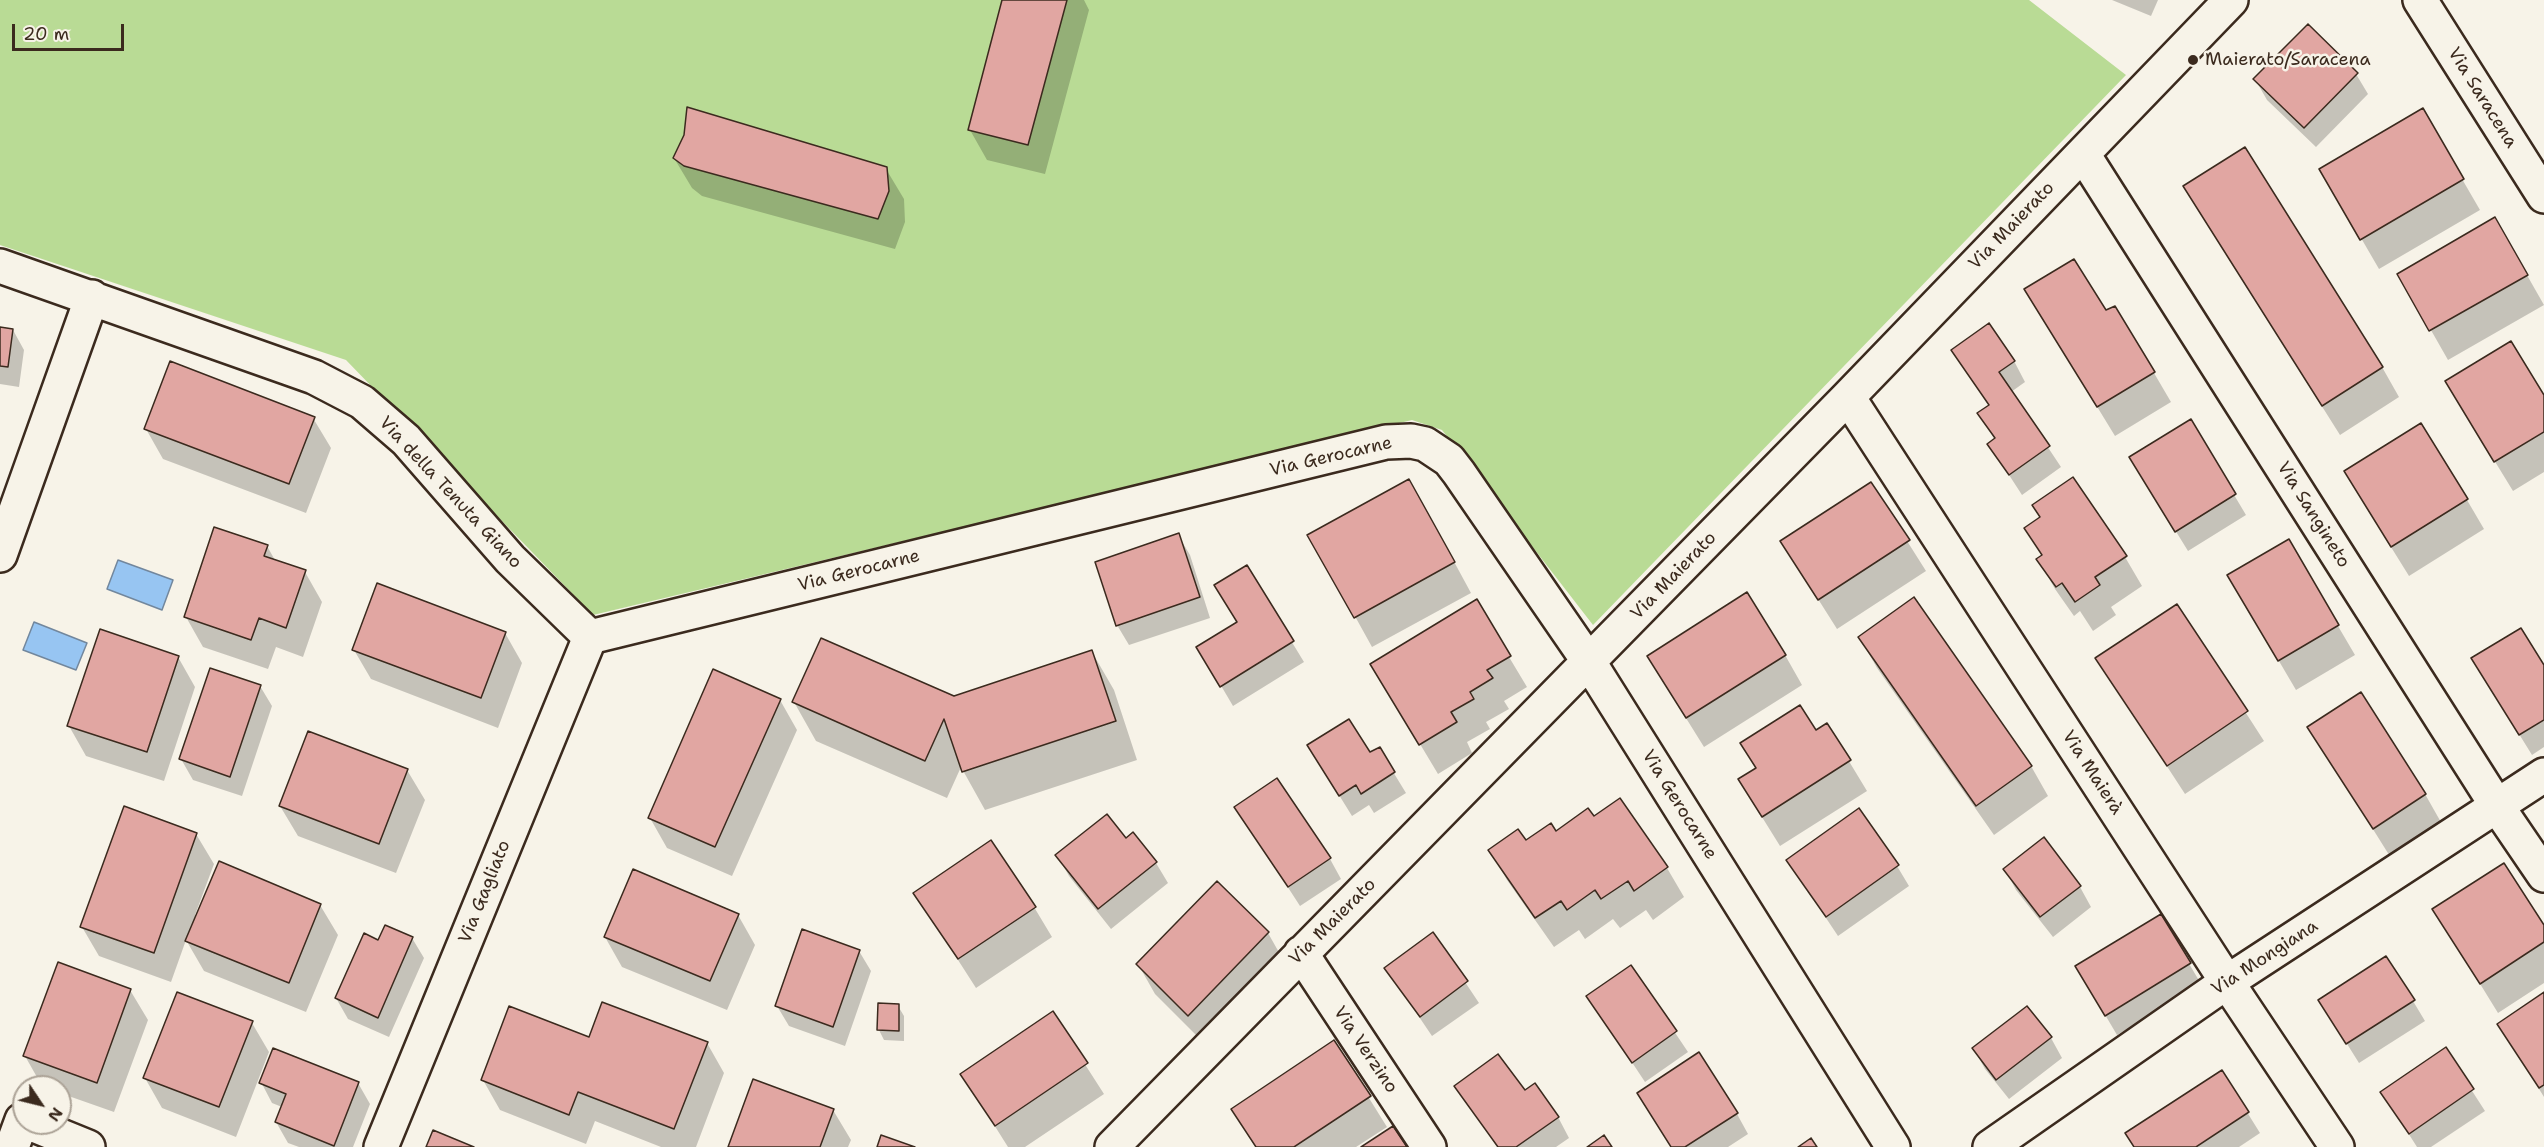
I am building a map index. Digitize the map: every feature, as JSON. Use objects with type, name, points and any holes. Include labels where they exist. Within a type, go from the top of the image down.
[{"type":"street","name":"Via Maierato","points":[[1112,1147],[1590,662],[2231,0]]},
{"type":"street","name":"Via Saracena","points":[[2420,0],[2544,196]]},
{"type":"street","name":"Via Sangineto","points":[[2083,154],[2497,806],[2544,875]]},
{"type":"street","name":"Via della Tenuta Giano","points":[[0,266],[314,377],[362,402],[406,440],[510,559],[590,636]]},
{"type":"street","points":[[0,555],[92,297]]},
{"type":"street","name":"Via Maierà","points":[[1848,397],[2227,982],[2337,1147]]},
{"type":"street","name":"Via Gerocarne","points":[[590,636],[1397,441],[1425,444],[1449,460],[1590,662],[1893,1147]]},
{"type":"street","name":"Via Gagliato","points":[[381,1147],[590,636]]},
{"type":"street","name":"Via Mongiana","points":[[1990,1147],[2227,982],[2544,775]]},
{"type":"street","name":"Via Verzino","points":[[1301,953],[1430,1147]]},
{"type":"street","points":[[49,1135],[88,1147]]},
{"type":"green space","points":[[0,0],[2029,0],[2126,75],[1593,625],[1442,430],[1412,420],[593,615],[346,360],[0,245]]},
{"type":"water","points":[[118,560],[173,580],[162,610],[107,589]]},
{"type":"water","points":[[34,622],[87,643],[76,670],[23,650]]},
{"type":"building","points":[[1002,0],[1067,0],[1028,145],[968,130]]},
{"type":"building","points":[[2308,24],[2358,73],[2304,128],[2253,79]]},
{"type":"building","points":[[687,107],[887,167],[889,191],[878,219],[684,166],[673,158],[684,135]]},
{"type":"building","points":[[2423,108],[2464,179],[2360,240],[2319,169]]},
{"type":"building","points":[[2245,147],[2383,367],[2322,406],[2183,186]]},
{"type":"building","points":[[2495,217],[2528,275],[2429,331],[2397,274]]},
{"type":"building","points":[[2074,259],[2106,310],[2115,306],[2155,372],[2097,407],[2024,289]]},
{"type":"building","points":[[1989,323],[2015,361],[1999,372],[2050,446],[2009,475],[1987,444],[1995,438],[1977,413],[1989,405],[1951,350]]},
{"type":"building","points":[[0,327],[13,329],[8,367],[0,366]]},
{"type":"building","points":[[2511,341],[2544,395],[2544,432],[2494,462],[2445,381]]},
{"type":"building","points":[[170,361],[315,417],[289,484],[144,429]]},
{"type":"building","points":[[2191,419],[2236,494],[2175,532],[2129,457]]},
{"type":"building","points":[[2421,423],[2468,499],[2391,547],[2344,471]]},
{"type":"building","points":[[2073,477],[2127,556],[2095,577],[2100,585],[2075,602],[2062,583],[2056,587],[2036,559],[2042,555],[2024,528],[2040,517],[2032,505]]},
{"type":"building","points":[[1409,479],[1455,562],[1354,618],[1307,535]]},
{"type":"building","points":[[1871,482],[1910,540],[1818,600],[1780,541]]},
{"type":"building","points":[[214,527],[268,545],[264,556],[306,570],[286,628],[259,618],[251,640],[184,617]]},
{"type":"building","points":[[1179,533],[1200,597],[1116,626],[1095,562]]},
{"type":"building","points":[[2289,539],[2339,625],[2278,661],[2227,575]]},
{"type":"building","points":[[1247,565],[1294,641],[1220,687],[1196,647],[1237,622],[1214,585]]},
{"type":"building","points":[[377,583],[506,632],[481,698],[352,650]]},
{"type":"building","points":[[1747,592],[1786,655],[1686,718],[1647,656]]},
{"type":"building","points":[[1914,597],[2032,766],[1976,806],[1858,637]]},
{"type":"building","points":[[1477,599],[1511,656],[1487,670],[1493,678],[1470,692],[1474,699],[1451,712],[1457,722],[1419,745],[1370,664]]},
{"type":"building","points":[[2177,604],[2248,711],[2167,766],[2095,658]]},
{"type":"building","points":[[2521,628],[2544,665],[2544,720],[2519,735],[2471,658]]},
{"type":"building","points":[[100,629],[179,656],[147,752],[67,726]]},
{"type":"building","points":[[821,638],[954,696],[1092,650],[1116,721],[962,772],[944,719],[925,761],[792,702]]},
{"type":"building","points":[[210,668],[261,685],[230,777],[179,759]]},
{"type":"building","points":[[713,669],[781,699],[715,847],[648,818]]},
{"type":"building","points":[[2361,692],[2426,794],[2373,829],[2307,727]]},
{"type":"building","points":[[1800,705],[1816,730],[1827,723],[1851,760],[1762,817],[1738,779],[1756,768],[1740,743]]},
{"type":"building","points":[[1349,719],[1370,752],[1380,747],[1395,772],[1361,794],[1356,785],[1339,796],[1307,745]]},
{"type":"building","points":[[308,731],[408,769],[379,844],[279,806]]},
{"type":"building","points":[[1277,778],[1331,858],[1288,887],[1234,807]]},
{"type":"building","points":[[1620,798],[1668,867],[1634,891],[1628,881],[1601,899],[1595,890],[1567,910],[1561,901],[1535,918],[1488,850],[1518,829],[1526,840],[1551,823],[1556,831],[1588,808],[1594,816]]},
{"type":"building","points":[[124,806],[197,833],[154,953],[80,927]]},
{"type":"building","points":[[1859,808],[1899,865],[1826,917],[1786,860]]},
{"type":"building","points":[[1107,814],[1126,838],[1133,832],[1157,862],[1098,909],[1055,855]]},
{"type":"building","points":[[2044,837],[2081,886],[2040,917],[2003,869]]},
{"type":"building","points":[[991,840],[1036,907],[958,959],[913,893]]},
{"type":"building","points":[[219,861],[321,904],[289,983],[185,941]]},
{"type":"building","points":[[2504,863],[2544,925],[2544,942],[2480,984],[2432,909]]},
{"type":"building","points":[[633,869],[739,914],[710,981],[604,937]]},
{"type":"building","points":[[1217,881],[1269,932],[1188,1016],[1136,964]]},
{"type":"building","points":[[2161,914],[2191,963],[2105,1016],[2075,966]]},
{"type":"building","points":[[385,925],[413,937],[378,1018],[335,998],[364,933],[378,940]]},
{"type":"building","points":[[802,929],[860,950],[833,1027],[775,1006]]},
{"type":"building","points":[[1433,932],[1468,981],[1420,1017],[1384,968]]},
{"type":"building","points":[[2386,956],[2415,1000],[2346,1044],[2318,1000]]},
{"type":"building","points":[[58,962],[131,989],[97,1083],[23,1056]]},
{"type":"building","points":[[1631,965],[1677,1031],[1632,1063],[1586,996]]},
{"type":"building","points":[[177,992],[253,1021],[219,1107],[143,1078]]},
{"type":"building","points":[[2544,992],[2544,1085],[2539,1088],[2497,1024]]},
{"type":"building","points":[[602,1002],[708,1042],[674,1129],[578,1092],[569,1115],[481,1080],[509,1006],[589,1037]]},
{"type":"building","points":[[878,1003],[899,1004],[899,1031],[877,1030]]},
{"type":"building","points":[[2027,1006],[2052,1037],[1996,1080],[1972,1048]]},
{"type":"building","points":[[1053,1011],[1088,1063],[995,1126],[960,1074]]},
{"type":"building","points":[[1334,1040],[1371,1096],[1294,1147],[1256,1147],[1231,1109]]},
{"type":"building","points":[[2446,1047],[2474,1089],[2409,1134],[2380,1092]]},
{"type":"building","points":[[273,1048],[359,1082],[334,1146],[275,1122],[286,1094],[259,1083]]},
{"type":"building","points":[[1699,1052],[1738,1113],[1685,1147],[1671,1147],[1637,1093]]},
{"type":"building","points":[[1498,1054],[1525,1090],[1535,1083],[1559,1117],[1516,1147],[1498,1147],[1454,1086]]},
{"type":"building","points":[[2222,1070],[2249,1112],[2196,1147],[2134,1147],[2125,1133]]},
{"type":"building","points":[[753,1079],[834,1109],[820,1147],[728,1147]]},
{"type":"building","points":[[1393,1126],[1407,1147],[1361,1147]]},
{"type":"building","points":[[433,1130],[474,1147],[426,1147]]},
{"type":"building","points":[[881,1135],[915,1147],[877,1147]]},
{"type":"building","points":[[1604,1135],[1612,1147],[1587,1147]]},
{"type":"building","points":[[1811,1138],[1817,1147],[1798,1147]]},
{"type":"place","name":"Maierato/Saracena","points":[[2193,60]]}]
